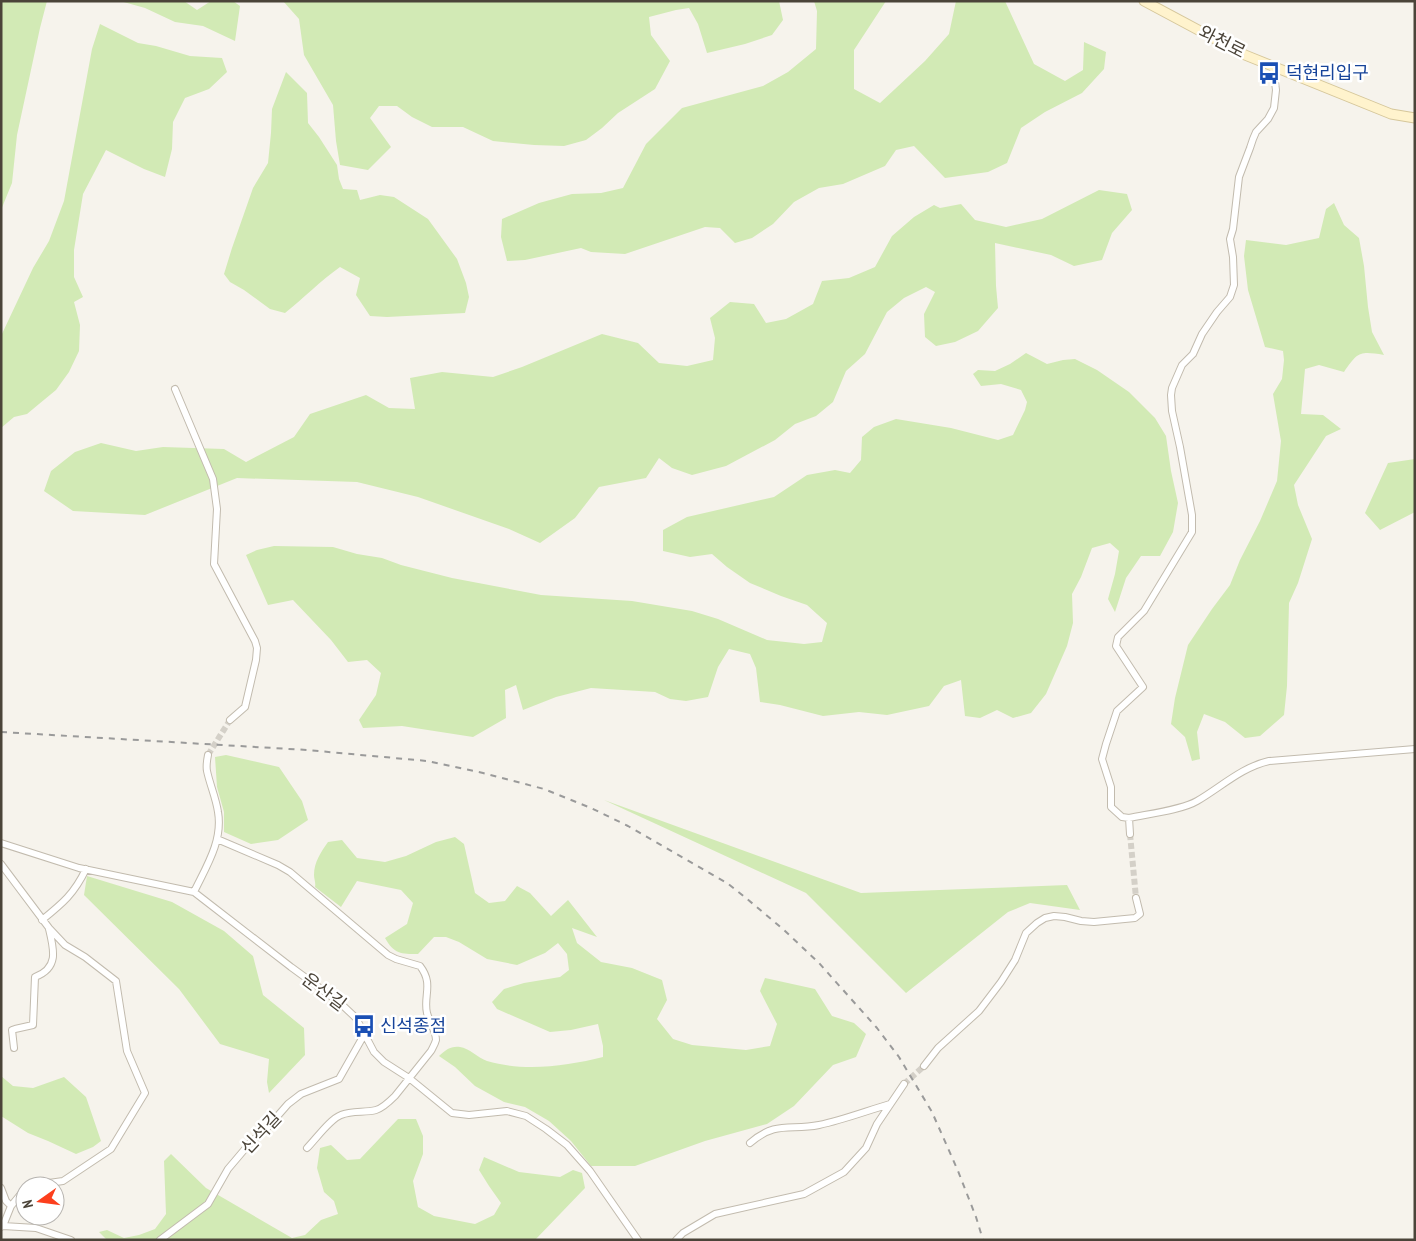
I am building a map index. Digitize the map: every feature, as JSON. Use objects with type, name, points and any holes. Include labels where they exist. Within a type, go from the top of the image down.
[{"type":"street","name":"와천로","points":[[1144,1],[1246,55],[1390,114],[1415,118]]},
{"type":"street","points":[[1274,67],[1276,90],[1274,108],[1252,139],[1239,177],[1230,239],[1234,285],[1230,297],[1202,334],[1193,354],[1182,365],[1172,388],[1172,411],[1192,514],[1192,532],[1144,611],[1118,637],[1116,646],[1143,687],[1117,712],[1102,759],[1110,788],[1111,806],[1122,817],[1129,818],[1196,802],[1255,764],[1269,761],[1415,749]]},
{"type":"street","points":[[175,389],[213,479],[217,509],[214,564],[257,648],[245,707],[230,720]]},
{"type":"street","points":[[194,892],[214,852],[217,839],[219,815],[207,770],[208,756]]},
{"type":"street","points":[[1129,818],[1130,834]]},
{"type":"street","points":[[217,839],[290,872],[388,955],[420,966],[426,976],[428,988],[426,1008],[436,1038],[431,1051],[395,1096],[381,1108],[340,1115],[307,1148]]},
{"type":"street","name":"운산길","points":[[1,843],[86,869],[194,892],[339,1002],[356,1018],[374,1052],[384,1062],[409,1078],[452,1113],[469,1115],[507,1111],[526,1116],[567,1145],[590,1171],[638,1240]]},
{"type":"street","points":[[1,864],[48,928],[65,945],[85,957],[116,981],[127,1051],[145,1093],[111,1149],[65,1181]]},
{"type":"street","points":[[42,920],[73,892],[86,869]]},
{"type":"street","points":[[924,1066],[938,1048],[979,1011],[1015,960],[1026,933],[1037,923],[1045,918],[1054,916],[1094,922],[1135,918],[1140,914],[1136,898]]},
{"type":"street","points":[[14,1048],[12,1030],[33,1025],[35,977],[45,971],[54,959],[48,928]]},
{"type":"street","name":"신석길","points":[[160,1240],[208,1204],[228,1169],[250,1143],[268,1128],[288,1104],[301,1094],[339,1079],[364,1035]]},
{"type":"street","points":[[676,1240],[683,1233],[715,1214],[804,1194],[844,1172],[866,1148],[877,1124],[904,1084]]},
{"type":"street","points":[[750,1142],[760,1134],[774,1128],[817,1125],[890,1104]]},
{"type":"street","points":[[1,1188],[6,1201],[11,1206]]},
{"type":"street","points":[[15,1201],[2,1226],[36,1228],[71,1240]]},
{"type":"green space","points":[[1,1],[47,1],[17,135],[12,183],[1,210]]},
{"type":"green space","points":[[120,1],[184,1],[197,10],[211,1],[233,1],[240,6],[235,41],[203,26],[175,22],[145,8]]},
{"type":"green space","points":[[283,1],[779,1],[783,20],[772,35],[707,53],[698,24],[689,8],[649,17],[651,35],[670,61],[655,89],[618,113],[586,140],[564,146],[493,141],[463,127],[432,127],[412,117],[397,106],[379,106],[370,118],[391,147],[368,170],[340,165],[333,105],[304,55],[299,19]]},
{"type":"green space","points":[[814,1],[886,1],[854,50],[854,89],[880,103],[925,61],[949,34],[956,1],[1005,1],[1034,64],[1065,81],[1083,70],[1084,42],[1106,52],[1104,69],[1082,93],[1045,112],[1021,128],[1007,163],[988,172],[945,178],[914,146],[896,150],[885,166],[843,184],[819,188],[794,202],[773,224],[752,238],[735,243],[720,228],[705,227],[625,254],[591,252],[581,248],[525,260],[507,261],[501,237],[502,219],[539,203],[572,194],[601,193],[623,188],[646,144],[682,108],[763,86],[788,72],[816,49],[817,11]]},
{"type":"green space","points":[[100,24],[138,43],[190,56],[222,58],[227,72],[209,89],[185,98],[173,122],[172,149],[165,177],[106,150],[83,194],[74,250],[74,277],[83,297],[74,302],[80,325],[79,351],[69,372],[56,390],[27,414],[14,417],[1,428],[1,336],[33,268],[49,241],[64,201],[92,49]]},
{"type":"green space","points":[[286,72],[307,93],[308,123],[337,165],[343,189],[357,190],[360,200],[380,195],[394,197],[428,219],[457,259],[469,297],[465,313],[387,317],[370,316],[356,295],[360,278],[340,267],[285,313],[270,309],[230,282],[224,274],[253,188],[268,163],[272,109]]},
{"type":"green space","points":[[1099,190],[1127,194],[1132,210],[1112,233],[1102,260],[1074,266],[1051,255],[995,243],[998,308],[978,331],[955,342],[936,346],[925,337],[924,314],[935,292],[926,287],[904,298],[887,312],[865,354],[846,371],[833,402],[816,416],[795,424],[775,440],[726,466],[692,475],[672,468],[659,458],[646,478],[599,487],[575,518],[540,543],[509,529],[418,497],[357,482],[237,478],[145,515],[73,511],[44,491],[51,471],[75,452],[101,443],[136,451],[163,447],[224,449],[246,462],[294,437],[310,414],[366,395],[389,408],[415,409],[410,378],[442,372],[493,377],[602,334],[638,343],[659,363],[687,366],[713,360],[715,338],[710,318],[730,302],[754,304],[766,323],[786,319],[813,304],[822,281],[849,278],[875,267],[892,236],[914,217],[934,205],[940,208],[961,204],[975,220],[1006,227],[1042,219]]},
{"type":"green space","points":[[1334,203],[1344,225],[1359,238],[1372,332],[1384,355],[1360,354],[1344,372],[1319,365],[1305,369],[1301,414],[1323,415],[1341,429],[1326,436],[1294,485],[1298,505],[1312,539],[1298,583],[1289,603],[1287,686],[1284,715],[1260,736],[1245,738],[1225,722],[1204,714],[1197,732],[1200,759],[1192,761],[1185,737],[1171,724],[1175,698],[1188,645],[1230,585],[1277,481],[1281,441],[1273,394],[1282,379],[1283,351],[1265,347],[1248,290],[1244,256],[1246,240],[1286,245],[1319,238],[1326,209]]},
{"type":"green space","points":[[1026,353],[1047,364],[1075,359],[1097,370],[1129,392],[1155,418],[1166,436],[1178,503],[1173,532],[1160,556],[1141,556],[1126,578],[1115,612],[1108,599],[1119,551],[1110,543],[1092,548],[1072,594],[1073,623],[1067,646],[1046,694],[1031,713],[1013,718],[997,710],[980,718],[965,716],[961,680],[944,686],[929,706],[887,715],[859,712],[823,716],[760,702],[756,668],[750,654],[729,649],[718,667],[708,697],[686,701],[670,699],[655,692],[591,688],[556,697],[523,710],[516,685],[505,690],[506,718],[473,737],[402,726],[363,728],[359,720],[376,695],[381,673],[367,660],[348,662],[331,640],[293,600],[268,605],[246,555],[274,546],[333,547],[357,554],[382,558],[401,565],[452,578],[541,595],[632,601],[692,611],[718,619],[767,640],[804,644],[822,642],[827,623],[807,605],[750,583],[712,554],[690,557],[663,551],[663,530],[687,517],[774,497],[807,475],[835,470],[850,473],[861,460],[862,437],[874,427],[896,419],[951,428],[998,440],[1013,435],[1027,402],[1021,390],[1001,384],[981,386],[973,374],[978,370],[995,371]]},
{"type":"green space","points":[[1415,459],[1415,512],[1380,530],[1365,513],[1388,463]]},
{"type":"green space","points":[[226,755],[279,767],[302,801],[308,820],[278,840],[251,844],[224,832],[224,812],[217,787],[215,757]]},
{"type":"green space","points":[[604,800],[861,893],[1067,885],[1080,910],[1030,903],[1008,912],[906,993],[806,893]]},
{"type":"green space","points":[[455,837],[464,844],[475,893],[489,903],[505,901],[517,886],[530,893],[551,916],[568,900],[597,937],[572,928],[577,943],[601,962],[632,968],[662,980],[667,1000],[657,1019],[673,1039],[692,1045],[746,1050],[770,1046],[777,1024],[760,991],[765,978],[815,989],[832,1016],[854,1023],[866,1034],[856,1057],[833,1065],[794,1106],[767,1124],[705,1141],[635,1166],[591,1166],[571,1141],[549,1121],[525,1107],[504,1102],[475,1086],[455,1067],[439,1056],[446,1050],[460,1047],[487,1061],[530,1067],[575,1063],[603,1057],[603,1046],[598,1024],[550,1032],[497,1009],[492,1002],[504,989],[524,983],[560,977],[569,970],[567,954],[558,943],[545,953],[517,965],[487,959],[459,942],[446,937],[434,937],[418,954],[402,953],[395,950],[385,938],[407,924],[413,903],[401,890],[357,881],[341,907],[315,887],[315,866],[320,853],[328,842],[342,840],[357,858],[385,862],[406,856],[436,842]]},
{"type":"green space","points":[[87,876],[172,902],[224,931],[253,956],[263,995],[304,1028],[305,1055],[269,1093],[267,1082],[269,1059],[220,1044],[179,989],[84,895]]},
{"type":"green space","points":[[1,1076],[13,1086],[33,1088],[64,1077],[86,1097],[101,1141],[93,1147],[76,1154],[28,1133],[1,1116]]},
{"type":"green space","points":[[398,1119],[416,1119],[423,1136],[423,1154],[413,1181],[418,1207],[434,1216],[475,1224],[494,1215],[501,1203],[479,1170],[484,1157],[519,1172],[560,1177],[573,1170],[582,1173],[585,1188],[535,1240],[107,1240],[99,1232],[107,1230],[124,1238],[155,1229],[166,1214],[164,1161],[171,1154],[206,1188],[292,1238],[305,1235],[321,1220],[338,1214],[334,1201],[324,1192],[317,1168],[320,1148],[331,1145],[347,1160],[360,1159]]},
{"type":"tunnel","points":[[208,755],[230,720]]},
{"type":"tunnel","points":[[1130,834],[1136,898]]},
{"type":"tunnel","points":[[904,1084],[924,1066]]},
{"type":"railway","points":[[1,732],[307,750],[427,761],[544,789],[591,808],[628,826],[727,883],[746,898],[819,963],[877,1028],[899,1057],[932,1112],[958,1171],[983,1240]]},
{"type":"place","name":"덕현리입구","points":[[1269,73]]},
{"type":"place","name":"신석종점","points":[[364,1026]]}]
